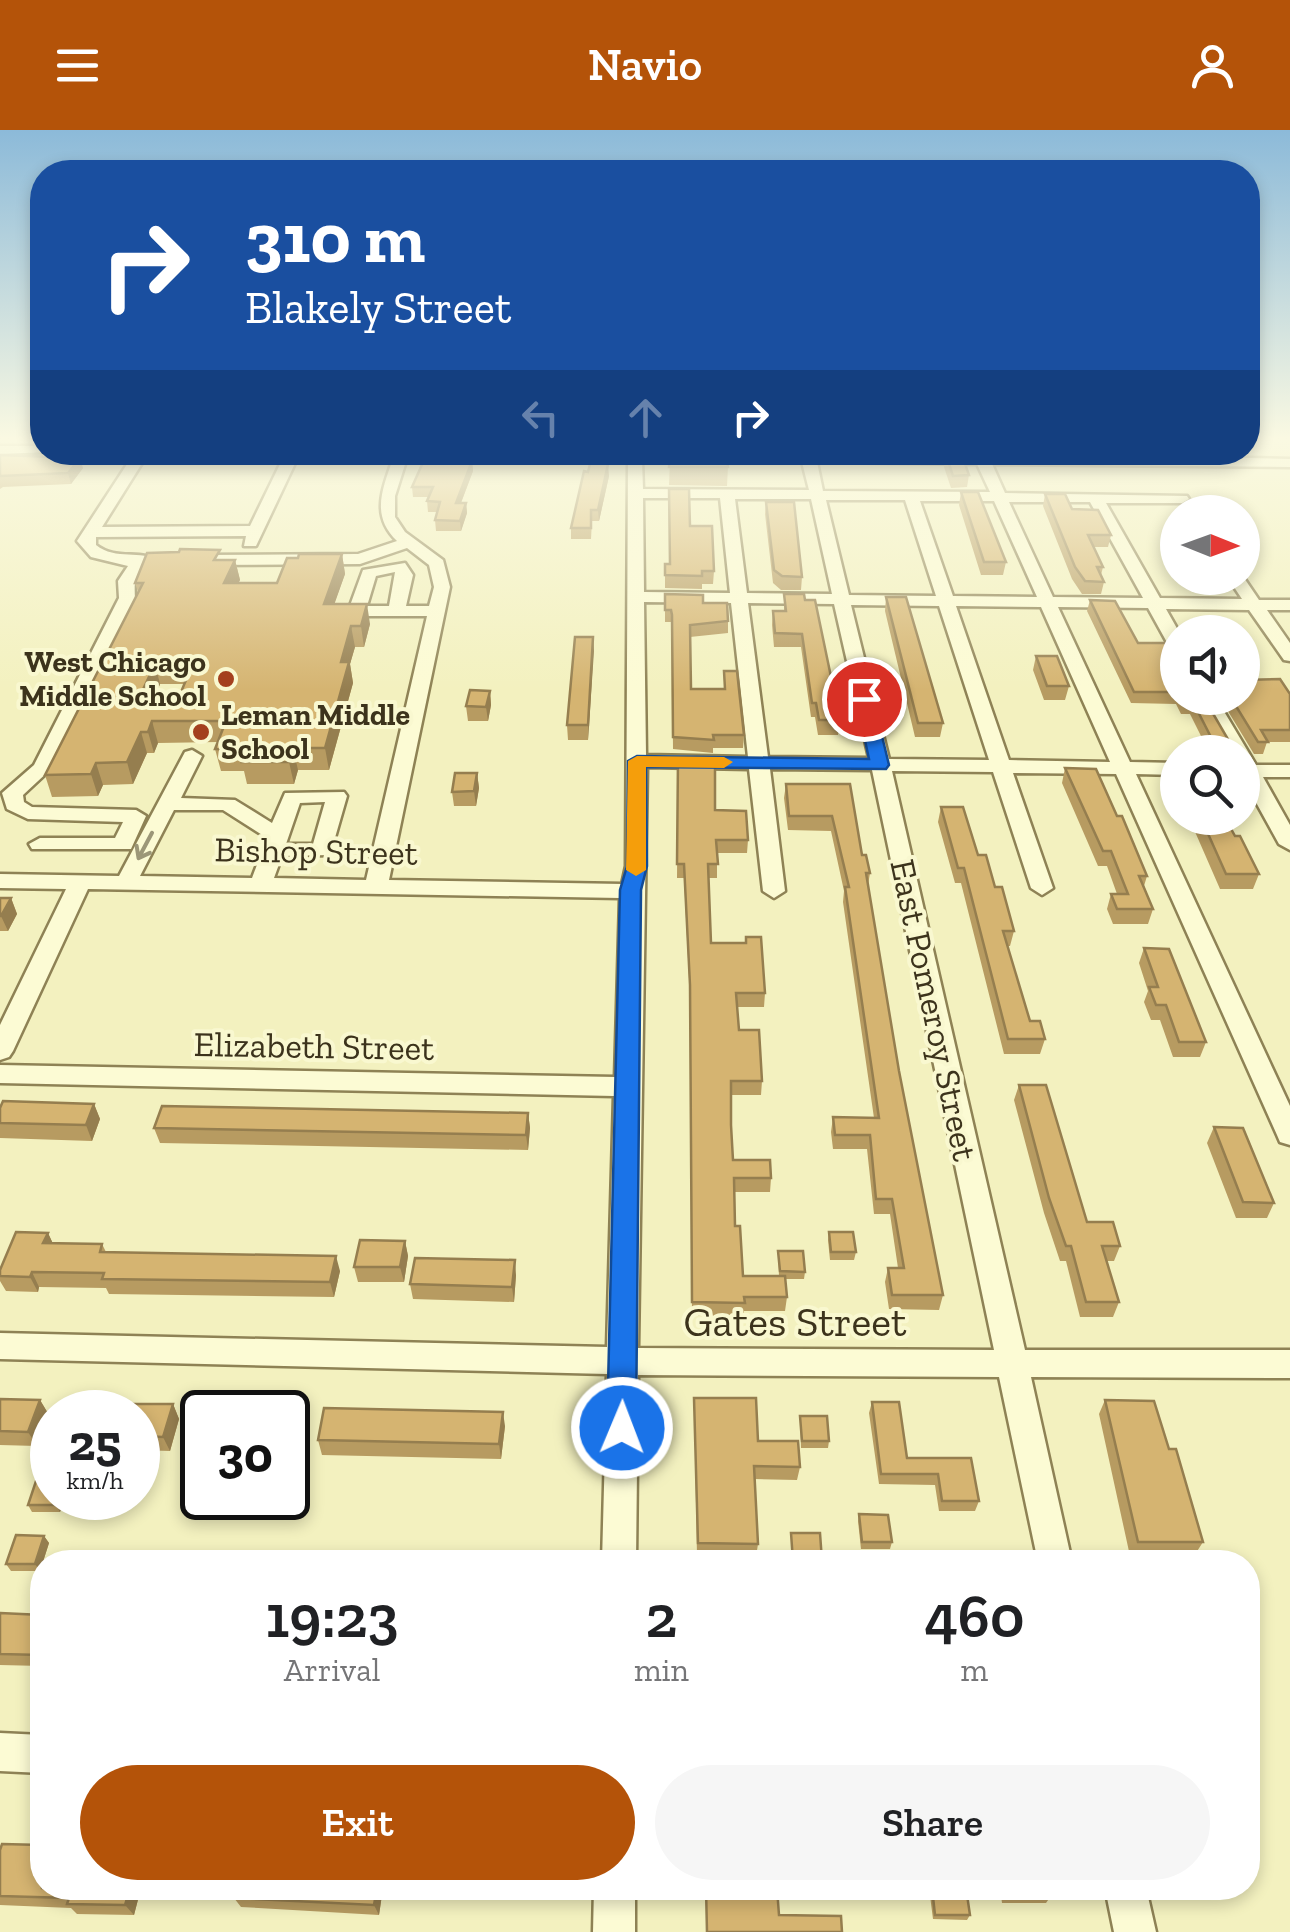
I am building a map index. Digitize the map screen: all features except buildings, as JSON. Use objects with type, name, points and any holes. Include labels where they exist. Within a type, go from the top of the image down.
[{"type":"street","points":[[96,522],[84,542],[90,550],[108,559],[139,561],[360,559],[408,542]]},
{"type":"street","points":[[241,560],[260,522]]},
{"type":"street","points":[[376,887],[442,587],[440,570],[429,555],[395,532],[390,522]]},
{"type":"street","points":[[619,1550],[630,890],[637,866],[638,522]]},
{"type":"street","points":[[730,522],[774,890]]},
{"type":"street","name":"East Pomeroy Street","points":[[823,522],[1052,1550]]},
{"type":"street","points":[[920,522],[1042,888]]},
{"type":"street","points":[[1011,522],[1290,1136]]},
{"type":"street","points":[[1109,522],[1160,615]]},
{"type":"street","points":[[89,532],[114,532],[116,540],[126,545],[217,546],[230,531],[256,531]]},
{"type":"street","points":[[40,844],[123,844],[136,816],[28,814],[14,804],[12,793],[42,768],[128,598],[126,581],[139,561]]},
{"type":"street","points":[[1248,595],[1290,656]]},
{"type":"street","points":[[636,597],[1290,605]]},
{"type":"street","points":[[396,611],[437,611]]},
{"type":"street","points":[[126,883],[192,756]]},
{"type":"street","points":[[637,761],[1160,769]]},
{"type":"street","points":[[1260,766],[1290,771]]},
{"type":"street","points":[[1260,791],[1290,844]]},
{"type":"street","points":[[168,804],[228,804],[276,843],[261,885]]},
{"type":"street","points":[[9,881],[40,844],[56,816]]},
{"type":"street","name":"Bishop Street","points":[[9,881],[630,890]]},
{"type":"street","points":[[0,1051],[80,882]]},
{"type":"street","name":"Elizabeth Street","points":[[0,1074],[627,1087]]},
{"type":"street","name":"Gates Street","points":[[0,1346],[622,1362],[1290,1364]]},
{"type":"street","points":[[0,1752],[30,1753]]},
{"type":"street","points":[[614,1900],[614,1932]]},
{"type":"street","points":[[1128,1900],[1135,1932]]},
{"type":"slow traffic","points":[[636,870],[637,761],[724,762]]},
{"type":"place","name":"West Chicago Middle School","points":[[226,679]]},
{"type":"place","name":"Leman Middle School","points":[[201,732]]},
{"type":"route","points":[[622,1428],[630,890],[637,866],[637,761],[880,765],[864,699]]}]
